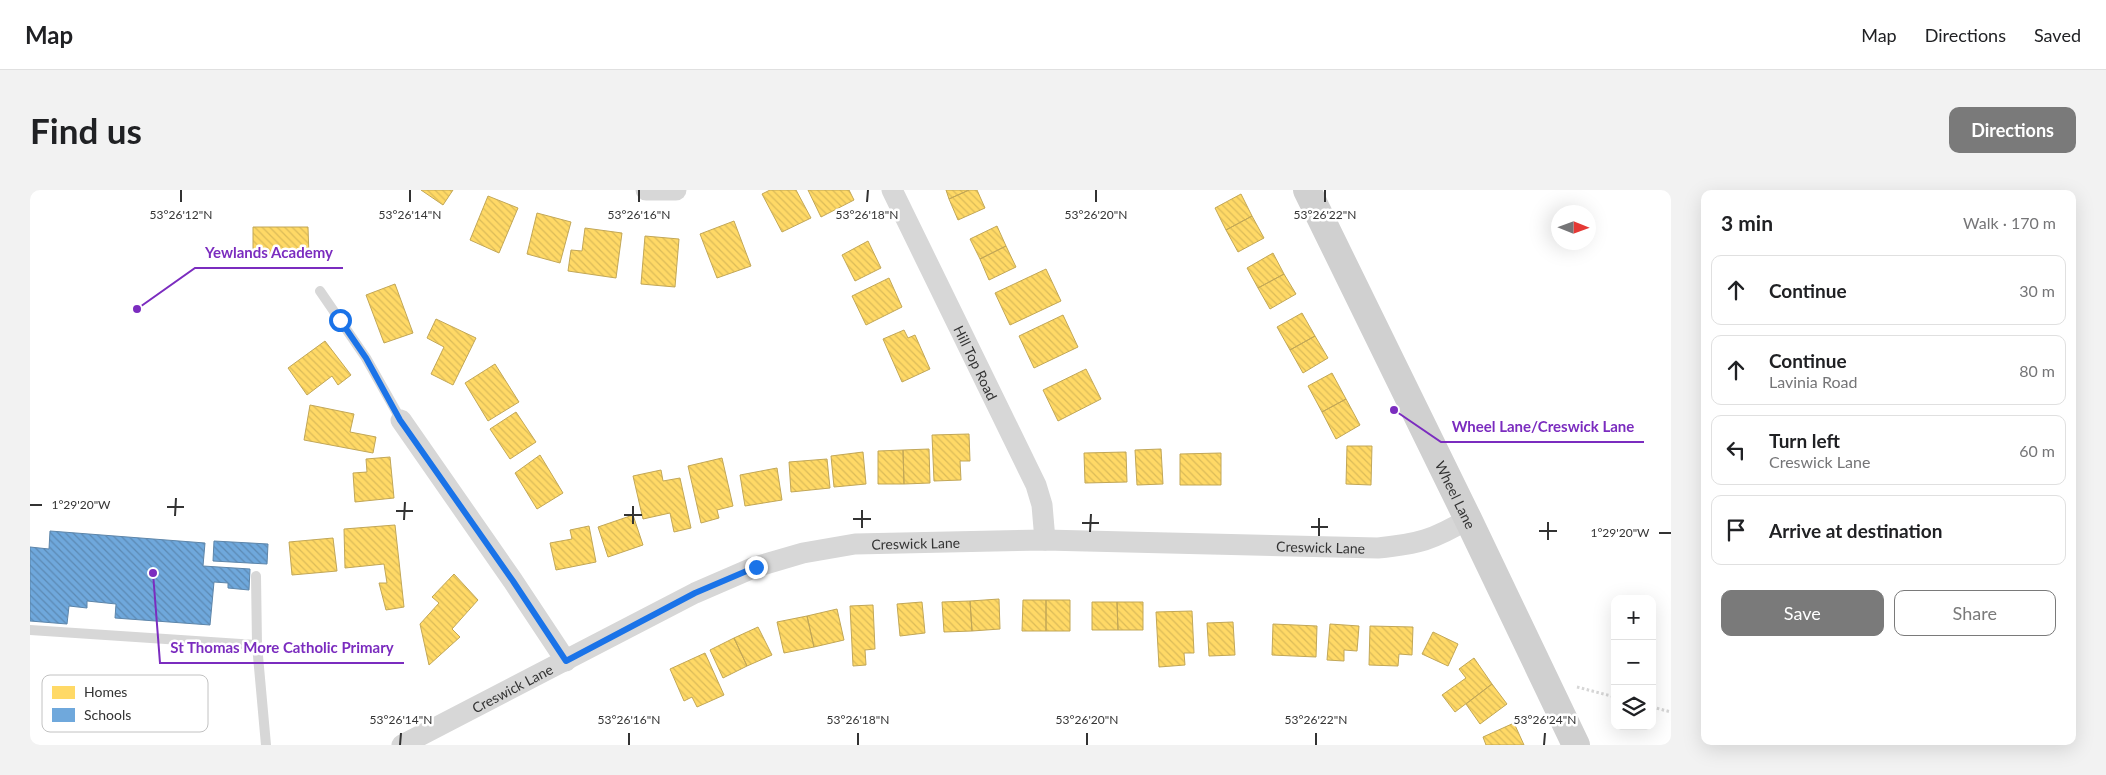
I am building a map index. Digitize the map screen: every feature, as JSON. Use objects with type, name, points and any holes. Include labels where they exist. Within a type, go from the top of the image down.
[{"type":"street","points":[[646,190],[676,190]]},
{"type":"street","name":"Hill Top Road","points":[[892,190],[1036,485],[1042,505],[1046,540]]},
{"type":"street","name":"Wheel Lane","points":[[1308,190],[1576,745]]},
{"type":"street","points":[[400,420],[513,581],[566,661]]},
{"type":"street","name":"Creswick Lane","points":[[402,745],[695,593],[756,567],[804,553],[855,544],[1046,540],[1378,548],[1412,545],[1440,536],[1468,519]]},
{"type":"lane","points":[[320,291],[366,358],[400,420]]},
{"type":"lane","points":[[256,576],[257,645],[266,745]]},
{"type":"lane","points":[[30,630],[257,645]]},
{"type":"path","points":[[1656,708],[1671,712]]},
{"type":"building: Homes","points":[[421,190],[453,190],[443,205]]},
{"type":"building: Homes","points":[[770,190],[796,190],[811,218],[782,232],[762,194]]},
{"type":"building: Homes","points":[[808,190],[849,190],[854,200],[821,217]]},
{"type":"building: Homes","points":[[946,190],[969,190],[949,199]]},
{"type":"building: Homes","points":[[969,190],[977,190],[985,208],[958,220],[949,199]]},
{"type":"building: Homes","points":[[1241,194],[1252,216],[1226,230],[1215,208]]},
{"type":"building: Homes","points":[[488,196],[518,208],[499,253],[470,240]]},
{"type":"building: Homes","points":[[537,213],[571,222],[560,263],[527,254]]},
{"type":"building: Homes","points":[[1252,216],[1264,238],[1238,252],[1226,230]]},
{"type":"building: Homes","points":[[734,221],[751,266],[717,278],[700,234]]},
{"type":"building: Homes","points":[[997,226],[1006,246],[980,259],[970,239]]},
{"type":"building: Homes","points":[[253,227],[308,227],[309,257],[253,257]]},
{"type":"building: Homes","points":[[585,228],[622,233],[616,278],[568,271],[571,250],[582,251]]},
{"type":"building: Homes","points":[[645,236],[679,239],[675,287],[641,284]]},
{"type":"building: Homes","points":[[868,241],[881,268],[855,281],[842,255]]},
{"type":"building: Homes","points":[[1006,246],[1016,267],[989,280],[980,259]]},
{"type":"building: Homes","points":[[1273,253],[1284,274],[1258,288],[1247,268]]},
{"type":"building: Homes","points":[[1046,269],[1061,301],[1010,325],[995,293]]},
{"type":"building: Homes","points":[[1284,274],[1296,294],[1270,309],[1258,288]]},
{"type":"building: Homes","points":[[889,278],[902,307],[866,325],[852,296]]},
{"type":"building: Homes","points":[[395,284],[413,333],[384,343],[366,295]]},
{"type":"building: Homes","points":[[1302,313],[1315,336],[1290,350],[1277,327]]},
{"type":"building: Homes","points":[[1063,315],[1078,347],[1034,368],[1019,336]]},
{"type":"building: Homes","points":[[436,319],[476,338],[453,385],[431,374],[444,347],[427,338]]},
{"type":"building: Homes","points":[[904,330],[908,338],[915,335],[930,369],[902,382],[883,339]]},
{"type":"building: Homes","points":[[1315,336],[1328,358],[1303,373],[1290,350]]},
{"type":"building: Homes","points":[[325,341],[351,375],[338,385],[332,376],[307,395],[288,368]]},
{"type":"building: Homes","points":[[495,364],[519,402],[488,421],[465,383]]},
{"type":"building: Homes","points":[[1086,369],[1101,399],[1058,421],[1043,390]]},
{"type":"building: Homes","points":[[1332,373],[1346,399],[1322,412],[1308,386]]},
{"type":"building: Homes","points":[[1346,399],[1360,425],[1336,439],[1322,412]]},
{"type":"building: Homes","points":[[310,405],[354,414],[350,432],[376,437],[373,453],[304,440]]},
{"type":"building: Homes","points":[[516,412],[536,442],[510,459],[490,429]]},
{"type":"building: Homes","points":[[969,434],[970,461],[960,461],[961,480],[934,481],[932,435]]},
{"type":"building: Homes","points":[[1347,446],[1372,446],[1371,485],[1346,484]]},
{"type":"building: Homes","points":[[929,449],[930,483],[904,484],[903,450]]},
{"type":"building: Homes","points":[[1161,449],[1163,484],[1137,485],[1135,450]]},
{"type":"building: Homes","points":[[903,450],[904,484],[878,484],[878,451]]},
{"type":"building: Homes","points":[[863,452],[866,484],[834,487],[831,456]]},
{"type":"building: Homes","points":[[1126,452],[1127,482],[1085,483],[1084,453]]},
{"type":"building: Homes","points":[[1221,453],[1221,485],[1180,485],[1180,454]]},
{"type":"building: Homes","points":[[540,455],[563,493],[537,509],[515,473]]},
{"type":"building: Homes","points":[[390,457],[394,498],[355,502],[353,473],[367,472],[366,459]]},
{"type":"building: Homes","points":[[722,458],[733,506],[717,510],[719,518],[701,523],[688,466]]},
{"type":"building: Homes","points":[[827,459],[830,488],[791,492],[789,462]]},
{"type":"building: Homes","points":[[777,468],[782,500],[745,506],[740,475]]},
{"type":"building: Homes","points":[[661,470],[663,481],[680,478],[691,528],[674,532],[670,513],[643,519],[633,476]]},
{"type":"building: Homes","points":[[633,515],[643,545],[608,557],[598,527]]},
{"type":"building: Homes","points":[[395,525],[404,607],[386,610],[379,583],[387,583],[384,564],[345,568],[344,529]]},
{"type":"building: Homes","points":[[589,526],[596,562],[556,570],[550,543],[572,539],[570,530]]},
{"type":"building: Homes","points":[[333,538],[337,571],[292,575],[289,542]]},
{"type":"building: Homes","points":[[454,574],[478,600],[452,629],[460,637],[429,665],[420,624],[439,603],[432,597]]},
{"type":"building: Homes","points":[[999,599],[1000,629],[972,631],[970,601]]},
{"type":"building: Homes","points":[[1023,600],[1046,600],[1046,631],[1022,631]]},
{"type":"building: Homes","points":[[1046,600],[1070,600],[1070,631],[1046,631]]},
{"type":"building: Homes","points":[[970,601],[972,631],[944,632],[942,602]]},
{"type":"building: Homes","points":[[922,602],[925,633],[900,636],[897,604]]},
{"type":"building: Homes","points":[[1092,602],[1117,602],[1118,630],[1092,630]]},
{"type":"building: Homes","points":[[1117,602],[1143,602],[1143,630],[1118,630]]},
{"type":"building: Homes","points":[[873,605],[875,649],[865,650],[866,665],[853,666],[850,606]]},
{"type":"building: Homes","points":[[837,609],[844,640],[814,647],[807,616]]},
{"type":"building: Homes","points":[[1192,611],[1194,653],[1184,653],[1185,665],[1159,667],[1156,612]]},
{"type":"building: Homes","points":[[807,616],[814,647],[784,653],[777,622]]},
{"type":"building: Homes","points":[[1233,622],[1235,655],[1209,656],[1207,623]]},
{"type":"building: Homes","points":[[1273,624],[1317,626],[1316,657],[1272,655]]},
{"type":"building: Homes","points":[[1330,624],[1359,626],[1357,651],[1344,650],[1344,661],[1327,660]]},
{"type":"building: Homes","points":[[1370,626],[1413,627],[1412,655],[1399,654],[1398,666],[1369,665]]},
{"type":"building: Homes","points":[[758,627],[772,655],[747,666],[734,638]]},
{"type":"building: Homes","points":[[1433,632],[1458,644],[1448,666],[1422,654]]},
{"type":"building: Homes","points":[[734,638],[747,666],[723,678],[710,650]]},
{"type":"building: Homes","points":[[705,653],[724,695],[697,707],[692,697],[684,701],[670,669]]},
{"type":"building: Homes","points":[[1474,658],[1492,684],[1455,712],[1442,695],[1466,678],[1459,669]]},
{"type":"building: Homes","points":[[1492,684],[1507,704],[1480,724],[1466,704]]},
{"type":"building: Homes","points":[[1514,723],[1524,745],[1486,745],[1483,737]]},
{"type":"building: Schools","points":[[50,531],[205,543],[203,566],[250,569],[249,590],[228,588],[228,583],[214,582],[210,625],[115,618],[116,604],[87,601],[87,608],[69,606],[67,624],[30,621],[30,547],[49,549]]},
{"type":"building: Schools","points":[[214,541],[268,544],[267,564],[213,561]]},
{"type":"place","name":"Yewlands Academy","points":[[137,309]]},
{"type":"place","name":"Wheel Lane/Creswick Lane","points":[[1394,410]]},
{"type":"place","name":"St Thomas More Catholic Primary","points":[[153,573]]},
{"type":"route","points":[[340,320],[366,358],[400,420],[513,581],[566,661],[695,593],[756,567]]}]
